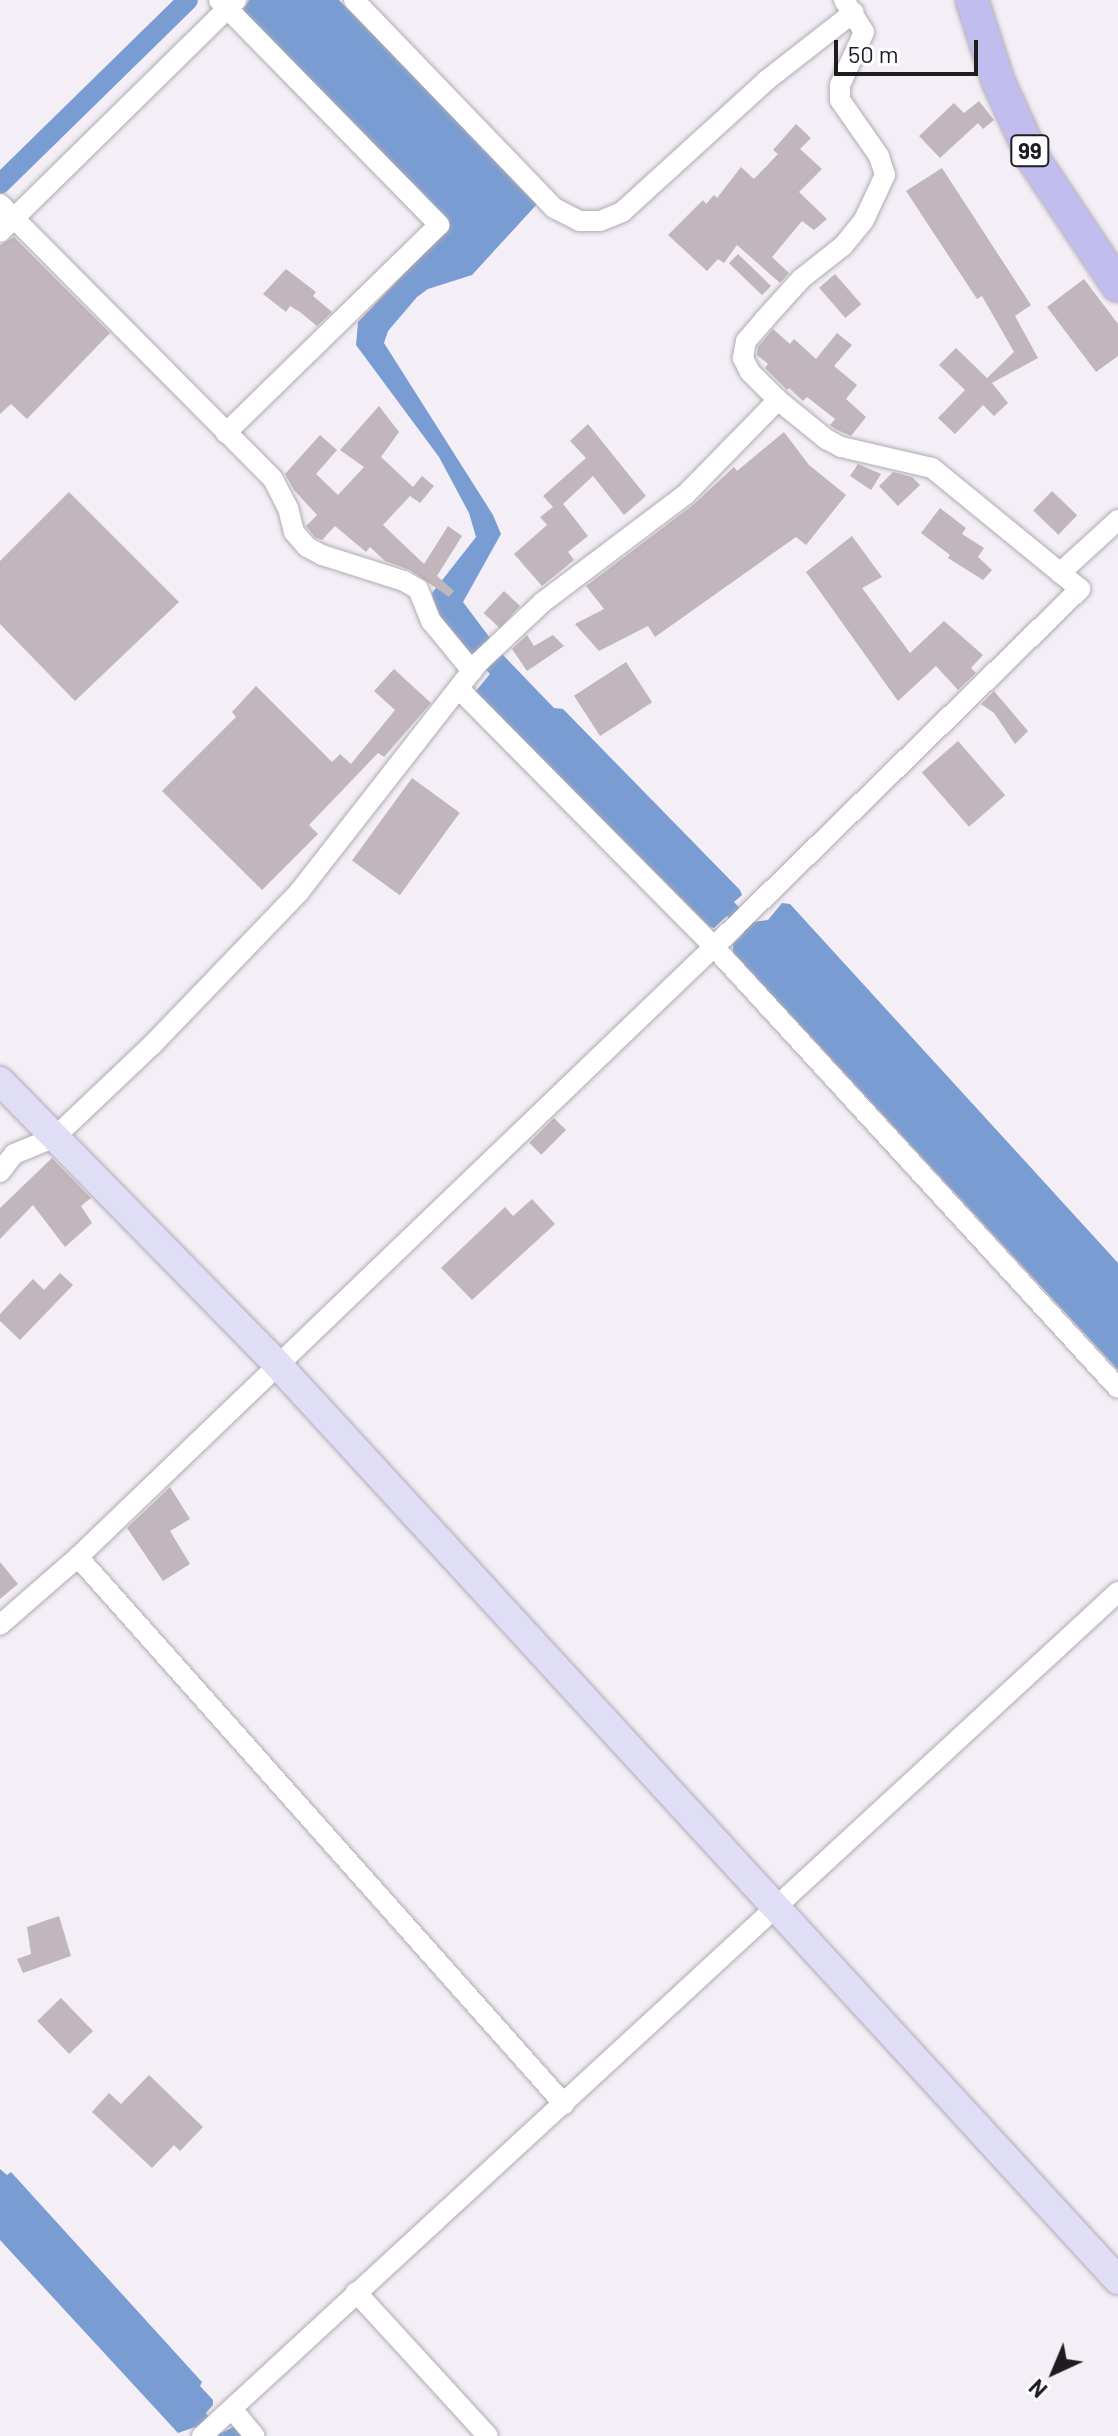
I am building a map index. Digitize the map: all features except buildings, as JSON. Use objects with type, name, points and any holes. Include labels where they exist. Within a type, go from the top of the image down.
[{"type":"main road","name":"99","points":[[972,0],[998,81],[1034,160],[1118,286]]},
{"type":"street","points":[[0,1625],[78,1557],[1080,589],[932,468],[841,447],[778,400],[750,372],[743,358],[746,341],[801,279],[843,246],[864,220],[885,175],[879,156],[840,100],[840,85],[864,32],[849,6],[622,212],[600,221],[579,221],[554,208],[354,0]]},
{"type":"street","points":[[226,433],[439,225],[230,2],[5,218],[273,479],[288,508],[294,532],[307,547],[322,555],[404,581],[418,589],[431,621],[472,671]]},
{"type":"street","points":[[0,1172],[14,1154],[55,1137],[152,1045],[299,892],[472,671],[543,602],[685,495],[778,400]]},
{"type":"street","points":[[1060,573],[1118,520]]},
{"type":"street","points":[[459,689],[718,942],[1118,1388]]},
{"type":"street","points":[[0,1081],[278,1365],[1118,2280]]},
{"type":"street","points":[[78,1557],[564,2104]]},
{"type":"street","points":[[202,2436],[1118,1592]]},
{"type":"street","points":[[356,2292],[488,2436]]},
{"type":"street","points":[[228,2412],[255,2436]]},
{"type":"water","points":[[249,0],[339,0],[538,203],[472,275],[428,289],[417,297],[388,331],[384,343],[493,515],[501,534],[463,602],[502,654],[554,708],[563,709],[740,890],[742,895],[734,902],[753,922],[768,920],[782,903],[790,904],[1118,1263],[1118,1370],[733,952],[733,944],[744,933],[727,916],[714,928],[710,927],[475,692],[490,674],[477,660],[473,662],[435,614],[432,593],[476,537],[469,513],[439,457],[356,345],[358,322],[450,226],[241,13]]},
{"type":"water","points":[[0,2169],[7,2175],[11,2172],[202,2382],[200,2386],[213,2400],[206,2413],[221,2433],[235,2426],[244,2436],[203,2436],[195,2427],[178,2433],[0,2240]]},
{"type":"waterway","points":[[0,184],[188,0]]}]
